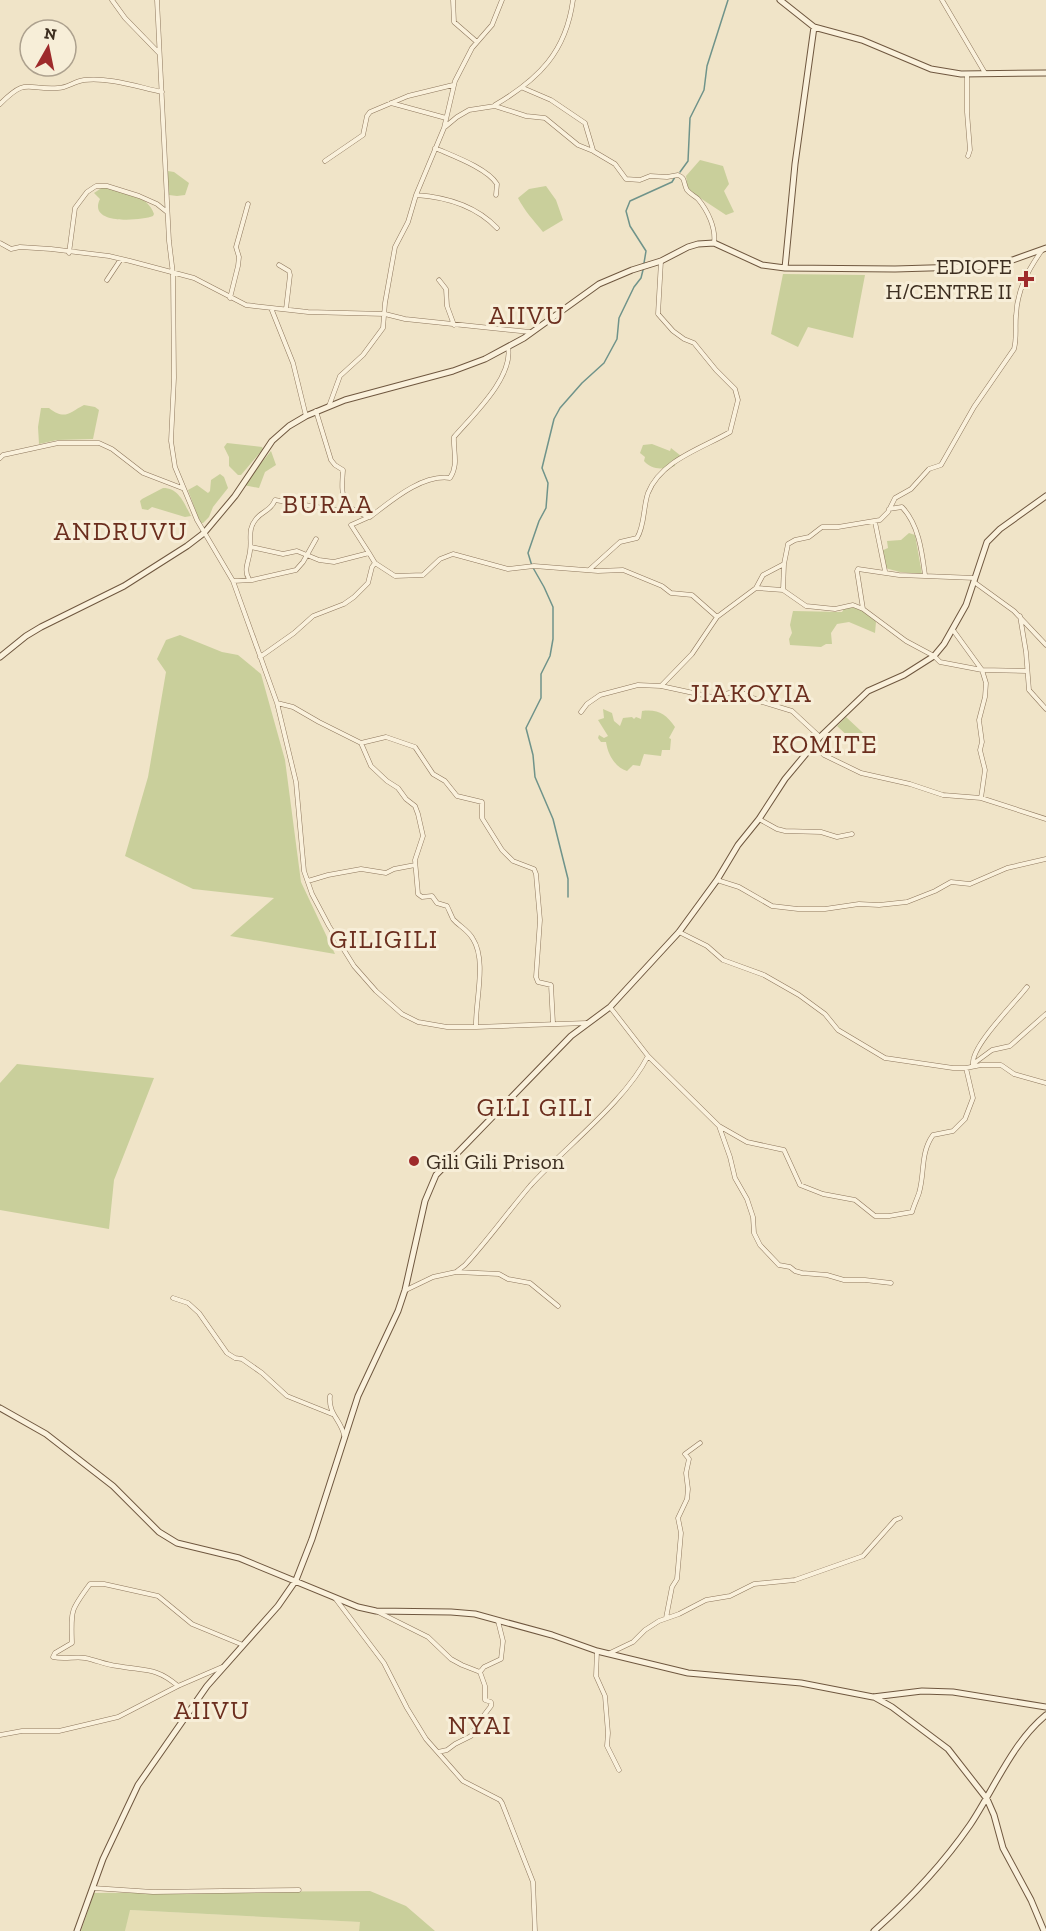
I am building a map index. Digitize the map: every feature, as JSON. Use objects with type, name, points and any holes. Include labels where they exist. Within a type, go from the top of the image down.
[{"type":"street","points":[[112,0],[125,18],[159,53]]},
{"type":"street","points":[[157,0],[173,274],[174,386],[171,441],[183,489],[204,533],[233,581],[277,703],[296,782],[302,850],[312,894],[354,966],[376,991],[402,1014],[418,1022],[431,1025],[476,1027],[587,1023]]},
{"type":"street","points":[[453,0],[454,22],[477,42]]},
{"type":"street","points":[[329,405],[340,376],[363,355],[381,332],[385,323],[394,252],[444,128],[453,85],[467,56],[492,25],[502,0]]},
{"type":"street","points":[[444,128],[456,117],[469,111],[495,106],[522,88],[556,53],[567,25],[573,0]]},
{"type":"street","points":[[780,0],[814,27],[862,40],[931,69],[966,74],[1046,73]]},
{"type":"street","points":[[942,0],[985,74]]},
{"type":"street","points":[[785,268],[795,164],[814,27]]},
{"type":"street","points":[[966,74],[970,150],[968,156]]},
{"type":"street","points":[[0,104],[22,86],[61,88],[84,80],[109,82],[162,92]]},
{"type":"street","points":[[325,161],[363,135],[368,114],[383,105],[415,93],[453,85]]},
{"type":"street","points":[[522,88],[551,100],[584,122],[593,151]]},
{"type":"street","points":[[391,103],[446,118]]},
{"type":"street","points":[[495,106],[525,117],[547,119],[578,145],[615,164],[626,179],[640,180],[651,176],[667,177],[678,174],[682,177],[688,192],[702,205],[714,229],[714,243]]},
{"type":"street","points":[[435,148],[493,178],[498,184],[496,195]]},
{"type":"street","points":[[69,253],[76,207],[87,192],[100,185],[150,200],[168,213]]},
{"type":"street","points":[[417,195],[446,200],[476,210],[496,228]]},
{"type":"street","points":[[230,298],[238,266],[239,256],[236,247],[248,204]]},
{"type":"street","points":[[0,243],[11,249],[20,247],[121,259],[199,280],[246,305],[309,312],[385,314],[405,319],[530,332]]},
{"type":"street","points":[[0,657],[26,636],[57,618],[124,586],[188,546],[204,533],[235,496],[272,441],[289,426],[329,405],[453,371],[484,359],[530,332],[599,284],[632,270],[662,261],[698,244],[714,243],[762,265],[785,268],[984,267],[1008,263],[1044,248]]},
{"type":"street","points":[[783,590],[784,564],[788,544],[809,537],[819,528],[880,520],[895,498],[911,489],[929,469],[941,465],[974,407],[1010,357],[1016,341],[1017,307],[1025,276],[1044,248]]},
{"type":"street","points":[[107,280],[121,259]]},
{"type":"street","points":[[589,570],[620,542],[637,538],[652,484],[685,454],[730,432],[733,424],[738,400],[735,389],[694,343],[673,331],[658,314],[662,261]]},
{"type":"street","points":[[279,265],[289,271],[290,275],[285,309]]},
{"type":"street","points":[[439,280],[446,289],[447,303],[454,325]]},
{"type":"street","points":[[270,308],[293,363],[306,416]]},
{"type":"street","points":[[507,346],[508,362],[501,378],[469,422],[454,437],[456,459],[450,478],[440,477],[428,480],[402,494],[370,517],[351,525],[375,562],[395,576],[423,575],[440,559],[453,554],[508,568],[534,566],[623,570],[662,586],[671,593],[692,595],[717,617]]},
{"type":"street","points":[[316,411],[331,460],[343,470],[343,491],[347,506],[352,511],[370,517]]},
{"type":"street","points":[[0,458],[3,455],[50,444],[94,442],[112,449],[144,473],[183,489]]},
{"type":"street","points":[[77,1931],[92,1888],[138,1785],[222,1667],[278,1606],[296,1580],[312,1539],[358,1396],[398,1311],[425,1201],[436,1175],[571,1036],[610,1007],[679,932],[786,777],[820,737],[868,691],[904,675],[934,656],[953,630],[966,605],[987,542],[1046,496]]},
{"type":"street","points":[[249,579],[246,571],[251,547],[249,537],[254,522],[260,513],[271,508],[277,499],[336,510],[344,510],[347,506]]},
{"type":"street","points":[[889,509],[902,507],[906,510],[917,533],[925,575]]},
{"type":"street","points":[[875,522],[885,572]]},
{"type":"street","points":[[233,581],[296,570],[316,539]]},
{"type":"street","points":[[251,547],[283,554],[297,551],[322,561],[339,562],[369,553]]},
{"type":"street","points":[[260,657],[294,633],[313,616],[344,604],[354,597],[368,583],[375,562]]},
{"type":"street","points":[[661,686],[692,654],[717,617],[756,588],[763,575],[784,564]]},
{"type":"street","points":[[863,609],[857,570],[974,580],[1020,616],[1046,645]]},
{"type":"street","points":[[756,588],[783,590],[806,606],[836,609],[853,605],[863,609],[906,641],[934,656],[940,662],[982,669],[1027,671]]},
{"type":"street","points":[[1020,616],[1029,690],[1046,709]]},
{"type":"street","points":[[953,630],[982,669],[987,687],[979,720],[982,741],[980,750],[985,770],[981,798]]},
{"type":"street","points":[[581,712],[591,701],[610,692],[644,684],[712,696],[738,691],[756,700],[792,711],[820,737]]},
{"type":"street","points":[[277,703],[293,707],[319,723],[361,743],[371,766],[398,788],[414,806],[423,837],[415,865],[418,894],[422,897],[432,896],[437,903],[447,906],[453,918],[470,934],[476,944],[479,966],[476,1027]]},
{"type":"street","points":[[361,743],[386,737],[415,747],[433,774],[445,781],[457,796],[482,802],[482,818],[508,858],[534,869],[540,920],[536,977],[538,982],[551,985],[553,1023]]},
{"type":"street","points":[[814,745],[824,755],[861,774],[910,784],[943,795],[981,798],[1046,819]]},
{"type":"street","points":[[759,819],[785,831],[821,832],[837,837],[852,834]]},
{"type":"street","points":[[717,880],[739,887],[772,906],[825,909],[860,904],[879,905],[907,902],[951,882],[970,884],[1006,868],[1046,859]]},
{"type":"street","points":[[308,881],[328,874],[361,869],[386,873],[415,865]]},
{"type":"street","points":[[679,932],[707,946],[723,960],[764,975],[799,995],[825,1014],[838,1030],[877,1055],[922,1064],[1001,1065],[1014,1074],[1046,1083]]},
{"type":"street","points":[[610,1007],[648,1056],[719,1126],[747,1142],[784,1150],[798,1182],[804,1187],[823,1194],[855,1200],[874,1216],[889,1216],[912,1212],[920,1190],[923,1156],[927,1143],[933,1135],[952,1131],[963,1122],[973,1098],[970,1066],[973,1057],[984,1039],[1027,987]]},
{"type":"street","points":[[970,1066],[992,1050],[1010,1046],[1046,1014]]},
{"type":"street","points":[[456,1272],[474,1255],[531,1186],[620,1094],[642,1068],[648,1056]]},
{"type":"street","points":[[719,1126],[735,1178],[747,1199],[753,1217],[754,1233],[759,1245],[779,1266],[790,1267],[802,1273],[827,1275],[844,1280],[891,1283]]},
{"type":"street","points":[[405,1290],[433,1277],[456,1272],[499,1274],[508,1279],[530,1283],[558,1306]]},
{"type":"street","points":[[173,1298],[188,1303],[199,1313],[227,1353],[242,1359],[262,1373],[287,1396],[332,1414],[341,1424],[344,1436]]},
{"type":"street","points":[[330,1396],[332,1414]]},
{"type":"street","points":[[0,1408],[46,1434],[113,1486],[159,1532],[177,1543],[238,1558],[357,1607],[375,1611],[475,1614],[552,1635],[597,1651],[688,1673],[801,1683],[873,1697],[892,1707],[948,1749],[987,1799],[1003,1848],[1043,1923],[1044,1931]]},
{"type":"street","points":[[666,1618],[678,1571],[681,1533],[678,1518],[688,1489],[686,1473],[689,1459],[685,1454],[700,1443]]},
{"type":"street","points":[[610,1653],[633,1642],[645,1630],[666,1618],[706,1600],[730,1596],[754,1584],[795,1580],[863,1556],[895,1520],[900,1518]]},
{"type":"street","points":[[178,1686],[157,1671],[118,1666],[82,1657],[69,1660],[53,1657],[55,1653],[72,1642],[71,1616],[74,1605],[90,1584],[104,1584],[158,1596],[192,1624],[243,1645]]},
{"type":"street","points":[[334,1598],[384,1663],[416,1724],[437,1752],[468,1785],[497,1798],[501,1803],[533,1881],[535,1931]]},
{"type":"street","points":[[375,1611],[428,1636],[452,1659],[480,1672],[485,1686],[485,1700],[491,1702],[491,1706],[471,1736],[447,1750],[437,1752]]},
{"type":"street","points":[[480,1672],[484,1667],[501,1659],[503,1641],[498,1621]]},
{"type":"street","points":[[597,1651],[596,1676],[605,1696],[607,1746],[619,1770]]},
{"type":"street","points":[[0,1735],[22,1731],[59,1731],[118,1717],[178,1686],[222,1667]]},
{"type":"street","points":[[873,1697],[922,1691],[953,1692],[1046,1707]]},
{"type":"street","points":[[874,1931],[900,1907],[968,1828],[1018,1746],[1034,1725],[1046,1715]]},
{"type":"street","points":[[92,1888],[153,1892],[299,1890]]},
{"type":"shaded area","points":[[129,1910],[361,1922],[359,1931],[125,1931]]},
{"type":"green space","points":[[700,160],[723,166],[729,184],[724,191],[734,212],[726,215],[688,190],[686,176]]},
{"type":"green space","points":[[168,171],[174,172],[189,183],[185,195],[169,195]]},
{"type":"green space","points":[[546,186],[556,200],[563,220],[543,232],[518,198],[529,189]]},
{"type":"green space","points":[[103,187],[125,191],[140,198],[151,208],[153,216],[127,220],[108,217],[101,213],[98,207],[100,199],[94,193]]},
{"type":"green space","points":[[783,274],[865,275],[853,338],[808,327],[798,347],[771,334]]},
{"type":"green space","points":[[84,405],[99,410],[93,439],[57,440],[39,444],[38,427],[41,408],[49,408],[63,415]]},
{"type":"green space","points":[[227,443],[262,447],[263,449],[241,475],[238,475],[229,466],[229,457],[224,447]]},
{"type":"green space","points":[[652,444],[670,451],[671,448],[681,456],[674,460],[675,466],[655,468],[647,464],[644,461],[645,457],[640,453],[643,445]]},
{"type":"green space","points":[[271,451],[276,465],[265,472],[259,488],[243,485]]},
{"type":"green space","points":[[220,474],[224,477],[228,488],[213,507],[209,517],[200,523],[188,490],[197,485],[208,493],[211,480]]},
{"type":"green space","points":[[163,488],[177,493],[191,516],[185,517],[152,507],[148,510],[142,509],[140,501],[142,499]]},
{"type":"green space","points":[[909,533],[915,535],[922,574],[885,568],[881,551],[888,548],[887,541],[901,540]]},
{"type":"green space","points":[[854,606],[870,615],[876,622],[875,633],[849,622],[837,624],[831,633],[832,644],[821,647],[790,645],[793,611],[842,612],[845,607]]},
{"type":"green space","points":[[180,635],[222,652],[238,655],[261,674],[285,760],[301,882],[335,954],[230,936],[274,898],[193,889],[125,856],[148,777],[166,672],[157,659],[166,640]]},
{"type":"green space","points":[[603,709],[612,713],[614,721],[620,726],[623,718],[641,719],[642,711],[661,713],[675,727],[669,738],[671,739],[670,750],[662,750],[661,756],[644,754],[640,766],[633,765],[627,771],[619,767],[608,751],[606,742],[601,742],[598,738],[599,735],[604,738],[608,736],[598,720],[604,718]]},
{"type":"green space","points":[[846,717],[876,745],[872,750],[852,740],[837,726]]},
{"type":"green space","points":[[17,1064],[154,1078],[114,1180],[109,1229],[0,1210],[0,1083]]},
{"type":"green space","points":[[370,1891],[406,1906],[435,1931],[359,1931],[360,1922],[130,1910],[125,1931],[81,1931],[94,1893]]},
{"type":"waterway","points":[[680,172],[688,161],[690,118],[704,90],[707,66],[728,0]]},
{"type":"waterway","points":[[644,263],[646,251],[630,226],[626,211],[630,201],[672,182],[675,177]]},
{"type":"waterway","points":[[568,897],[568,879],[553,819],[535,777],[533,755],[526,728],[541,698],[541,674],[550,656],[553,639],[553,607],[532,566],[528,553],[546,508],[548,483],[542,468],[554,419],[560,408],[582,383],[604,363],[617,339],[619,318],[643,270]]},
{"type":"place","name":"EDIOFE H/CENTRE II","points":[[1026,279]]},
{"type":"place","name":"Gili Gili Prison","points":[[414,1161]]},
{"type":"district","name":"AIIVU","points":[[527,315]]},
{"type":"district","name":"BURAA","points":[[328,504]]},
{"type":"district","name":"ANDRUVU","points":[[121,531]]},
{"type":"district","name":"JIAKOYIA","points":[[750,693]]},
{"type":"district","name":"KOMITE","points":[[825,744]]},
{"type":"district","name":"GILIGILI","points":[[384,939]]},
{"type":"district","name":"GILI GILI","points":[[535,1107]]},
{"type":"district","name":"AIIVU","points":[[212,1710]]},
{"type":"district","name":"NYAI","points":[[480,1725]]}]
